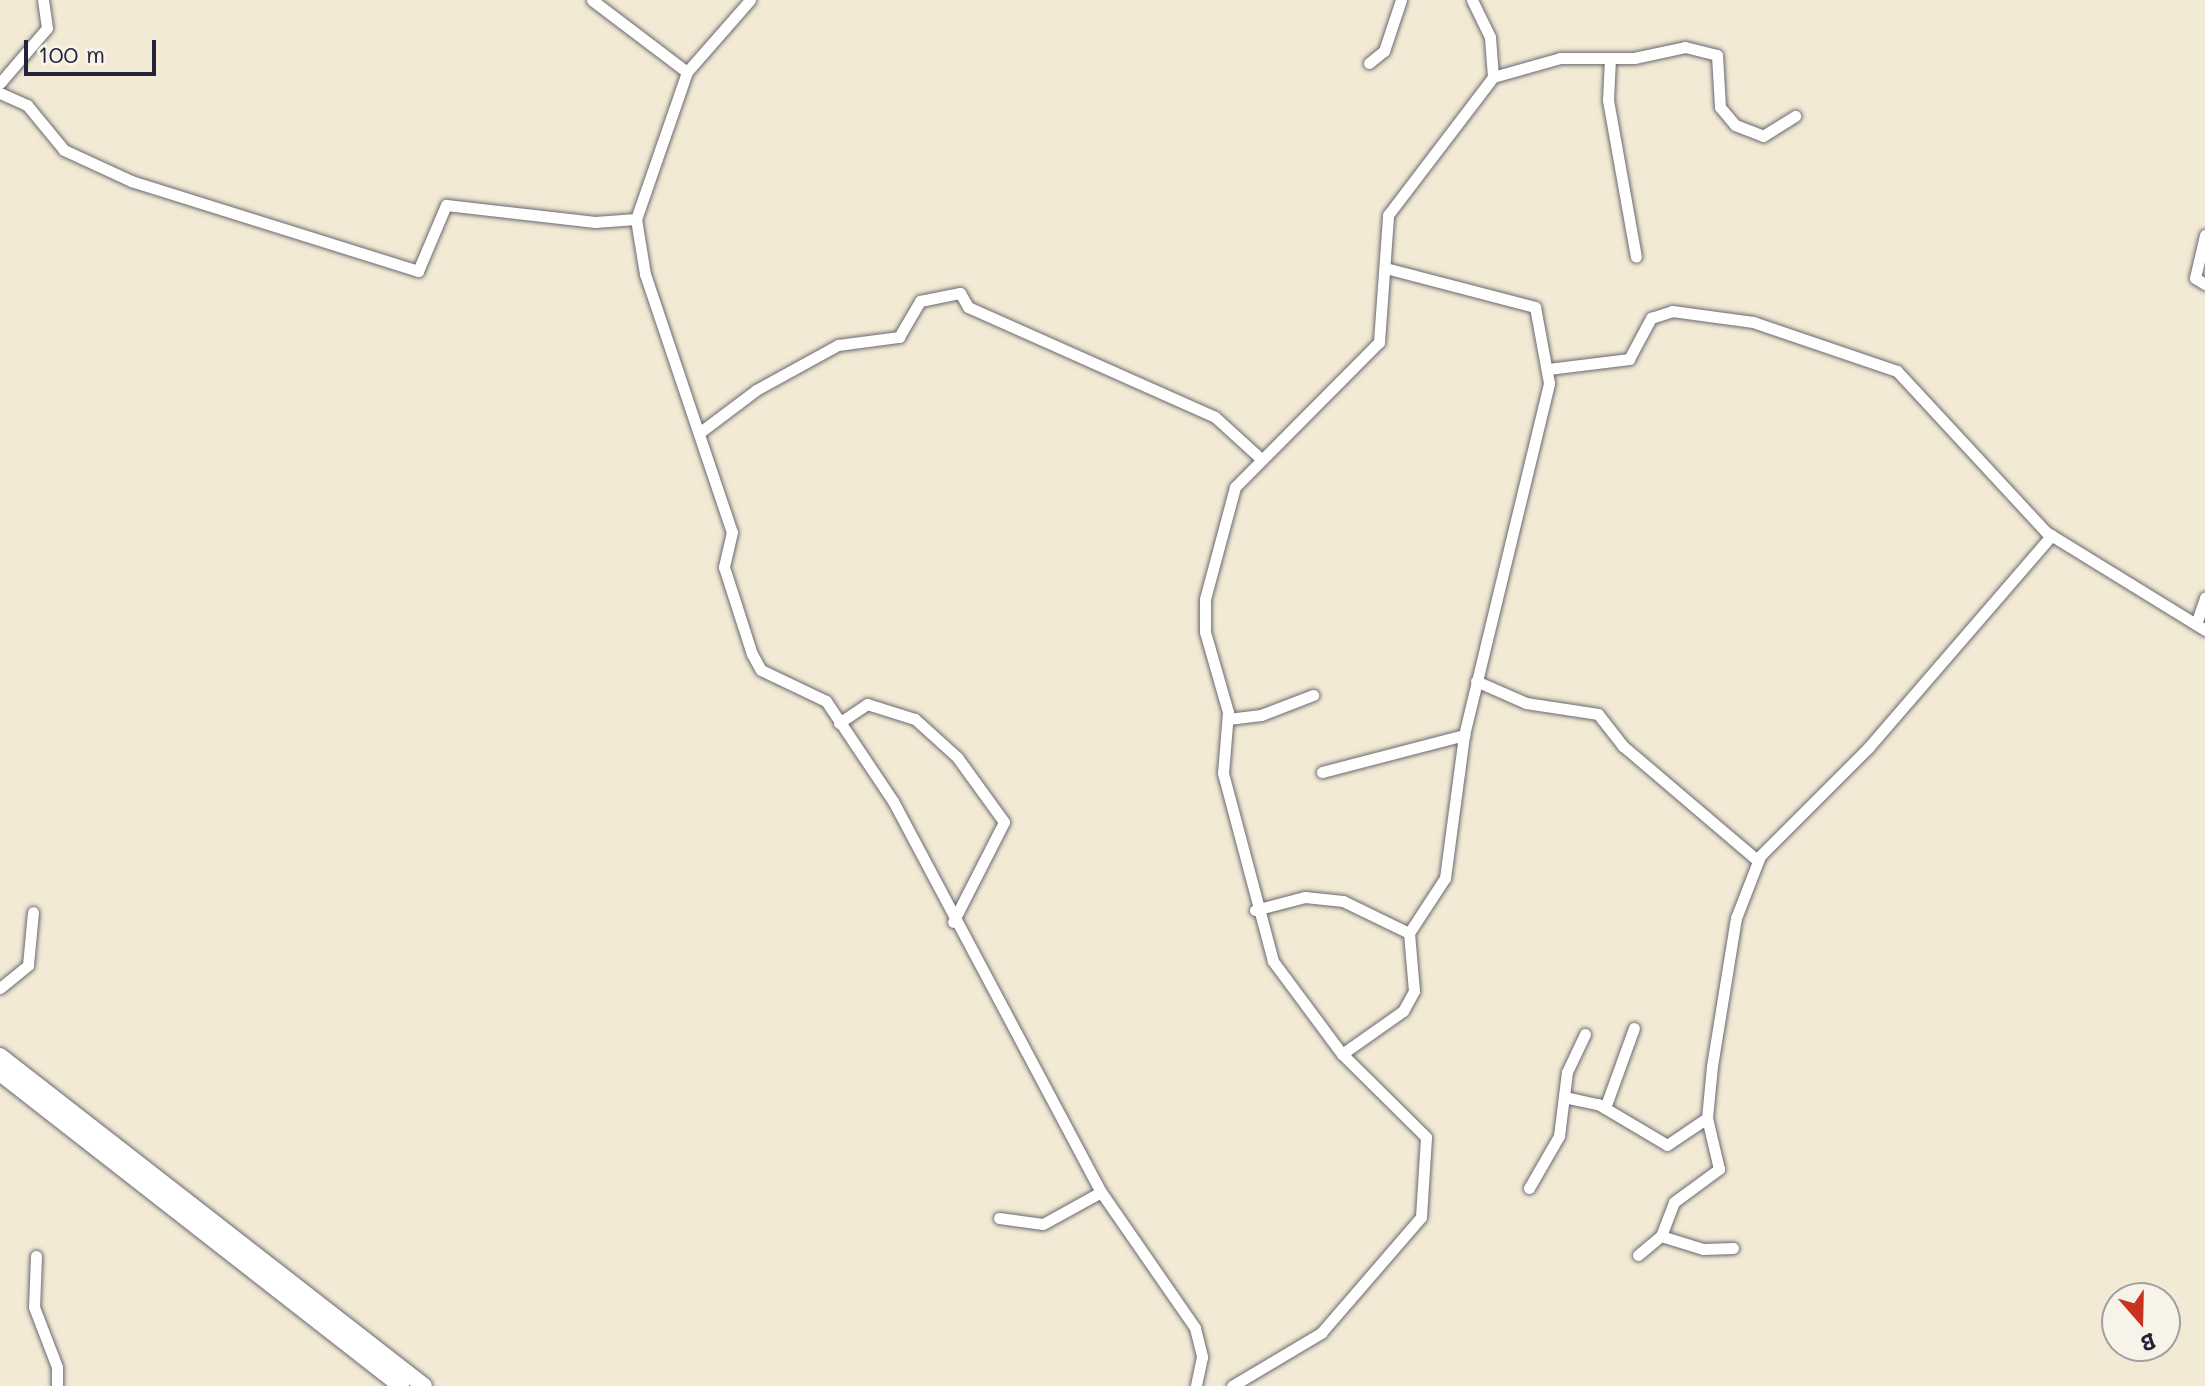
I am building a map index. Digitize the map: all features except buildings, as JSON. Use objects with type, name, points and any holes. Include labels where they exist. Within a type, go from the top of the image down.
[{"type":"highway","points":[[0,1056],[424,1386]]},
{"type":"highway","points":[[0,1073],[401,1386]]},
{"type":"street","points":[[0,83],[47,28],[43,0]]},
{"type":"street","points":[[592,0],[687,72]]},
{"type":"street","points":[[750,0],[721,42],[687,72],[636,219],[645,274],[732,532],[724,567],[755,662],[821,696],[893,801],[953,922],[1101,1192],[1195,1328],[1202,1357],[1196,1386]]},
{"type":"street","points":[[1369,63],[1384,51],[1401,0]]},
{"type":"street","points":[[1472,0],[1490,37],[1493,77]]},
{"type":"street","points":[[1232,1386],[1321,1333],[1425,1210],[1426,1137],[1342,1054],[1276,969],[1255,910],[1223,773],[1228,719],[1205,632],[1205,599],[1227,502],[1260,458],[1379,342],[1388,215],[1493,77],[1560,58],[1610,59],[1680,47],[1714,54],[1720,107],[1735,125],[1763,136],[1795,116]]},
{"type":"street","points":[[1610,59],[1608,100],[1636,257]]},
{"type":"street","points":[[0,93],[27,105],[64,150],[131,181],[418,271],[446,205],[595,222],[636,219]]},
{"type":"street","points":[[2205,235],[2195,280],[2205,284]]},
{"type":"street","points":[[1342,1054],[1408,1005],[1415,982],[1409,933],[1445,878],[1464,735],[1548,369],[1535,307],[1385,268]]},
{"type":"street","points":[[699,433],[756,390],[838,345],[899,337],[920,301],[960,293],[968,307],[1215,417],[1260,458]]},
{"type":"street","points":[[1548,369],[1629,359],[1655,313],[1766,327],[1905,375],[2052,535],[2201,627],[2205,598]]},
{"type":"street","points":[[1638,1255],[1661,1236],[1669,1208],[1719,1169],[1707,1118],[1736,918],[1758,861],[1878,737],[2052,535]]},
{"type":"street","points":[[1476,681],[1526,703],[1598,714],[1628,751],[1758,861]]},
{"type":"street","points":[[1228,719],[1261,715],[1313,695]]},
{"type":"street","points":[[839,723],[867,704],[915,719],[957,757],[1004,822],[953,922]]},
{"type":"street","points":[[1322,772],[1464,735]]},
{"type":"street","points":[[1255,910],[1305,897],[1343,901],[1409,933]]},
{"type":"street","points":[[0,988],[28,965],[33,912]]},
{"type":"street","points":[[1605,1108],[1634,1028]]},
{"type":"street","points":[[1529,1188],[1559,1136],[1564,1097],[1585,1034]]},
{"type":"street","points":[[1564,1097],[1605,1108],[1667,1145],[1707,1118]]},
{"type":"street","points":[[999,1218],[1043,1224],[1101,1192]]},
{"type":"street","points":[[1661,1236],[1703,1249],[1733,1248]]},
{"type":"street","points":[[36,1256],[34,1307],[57,1367],[57,1386]]}]
